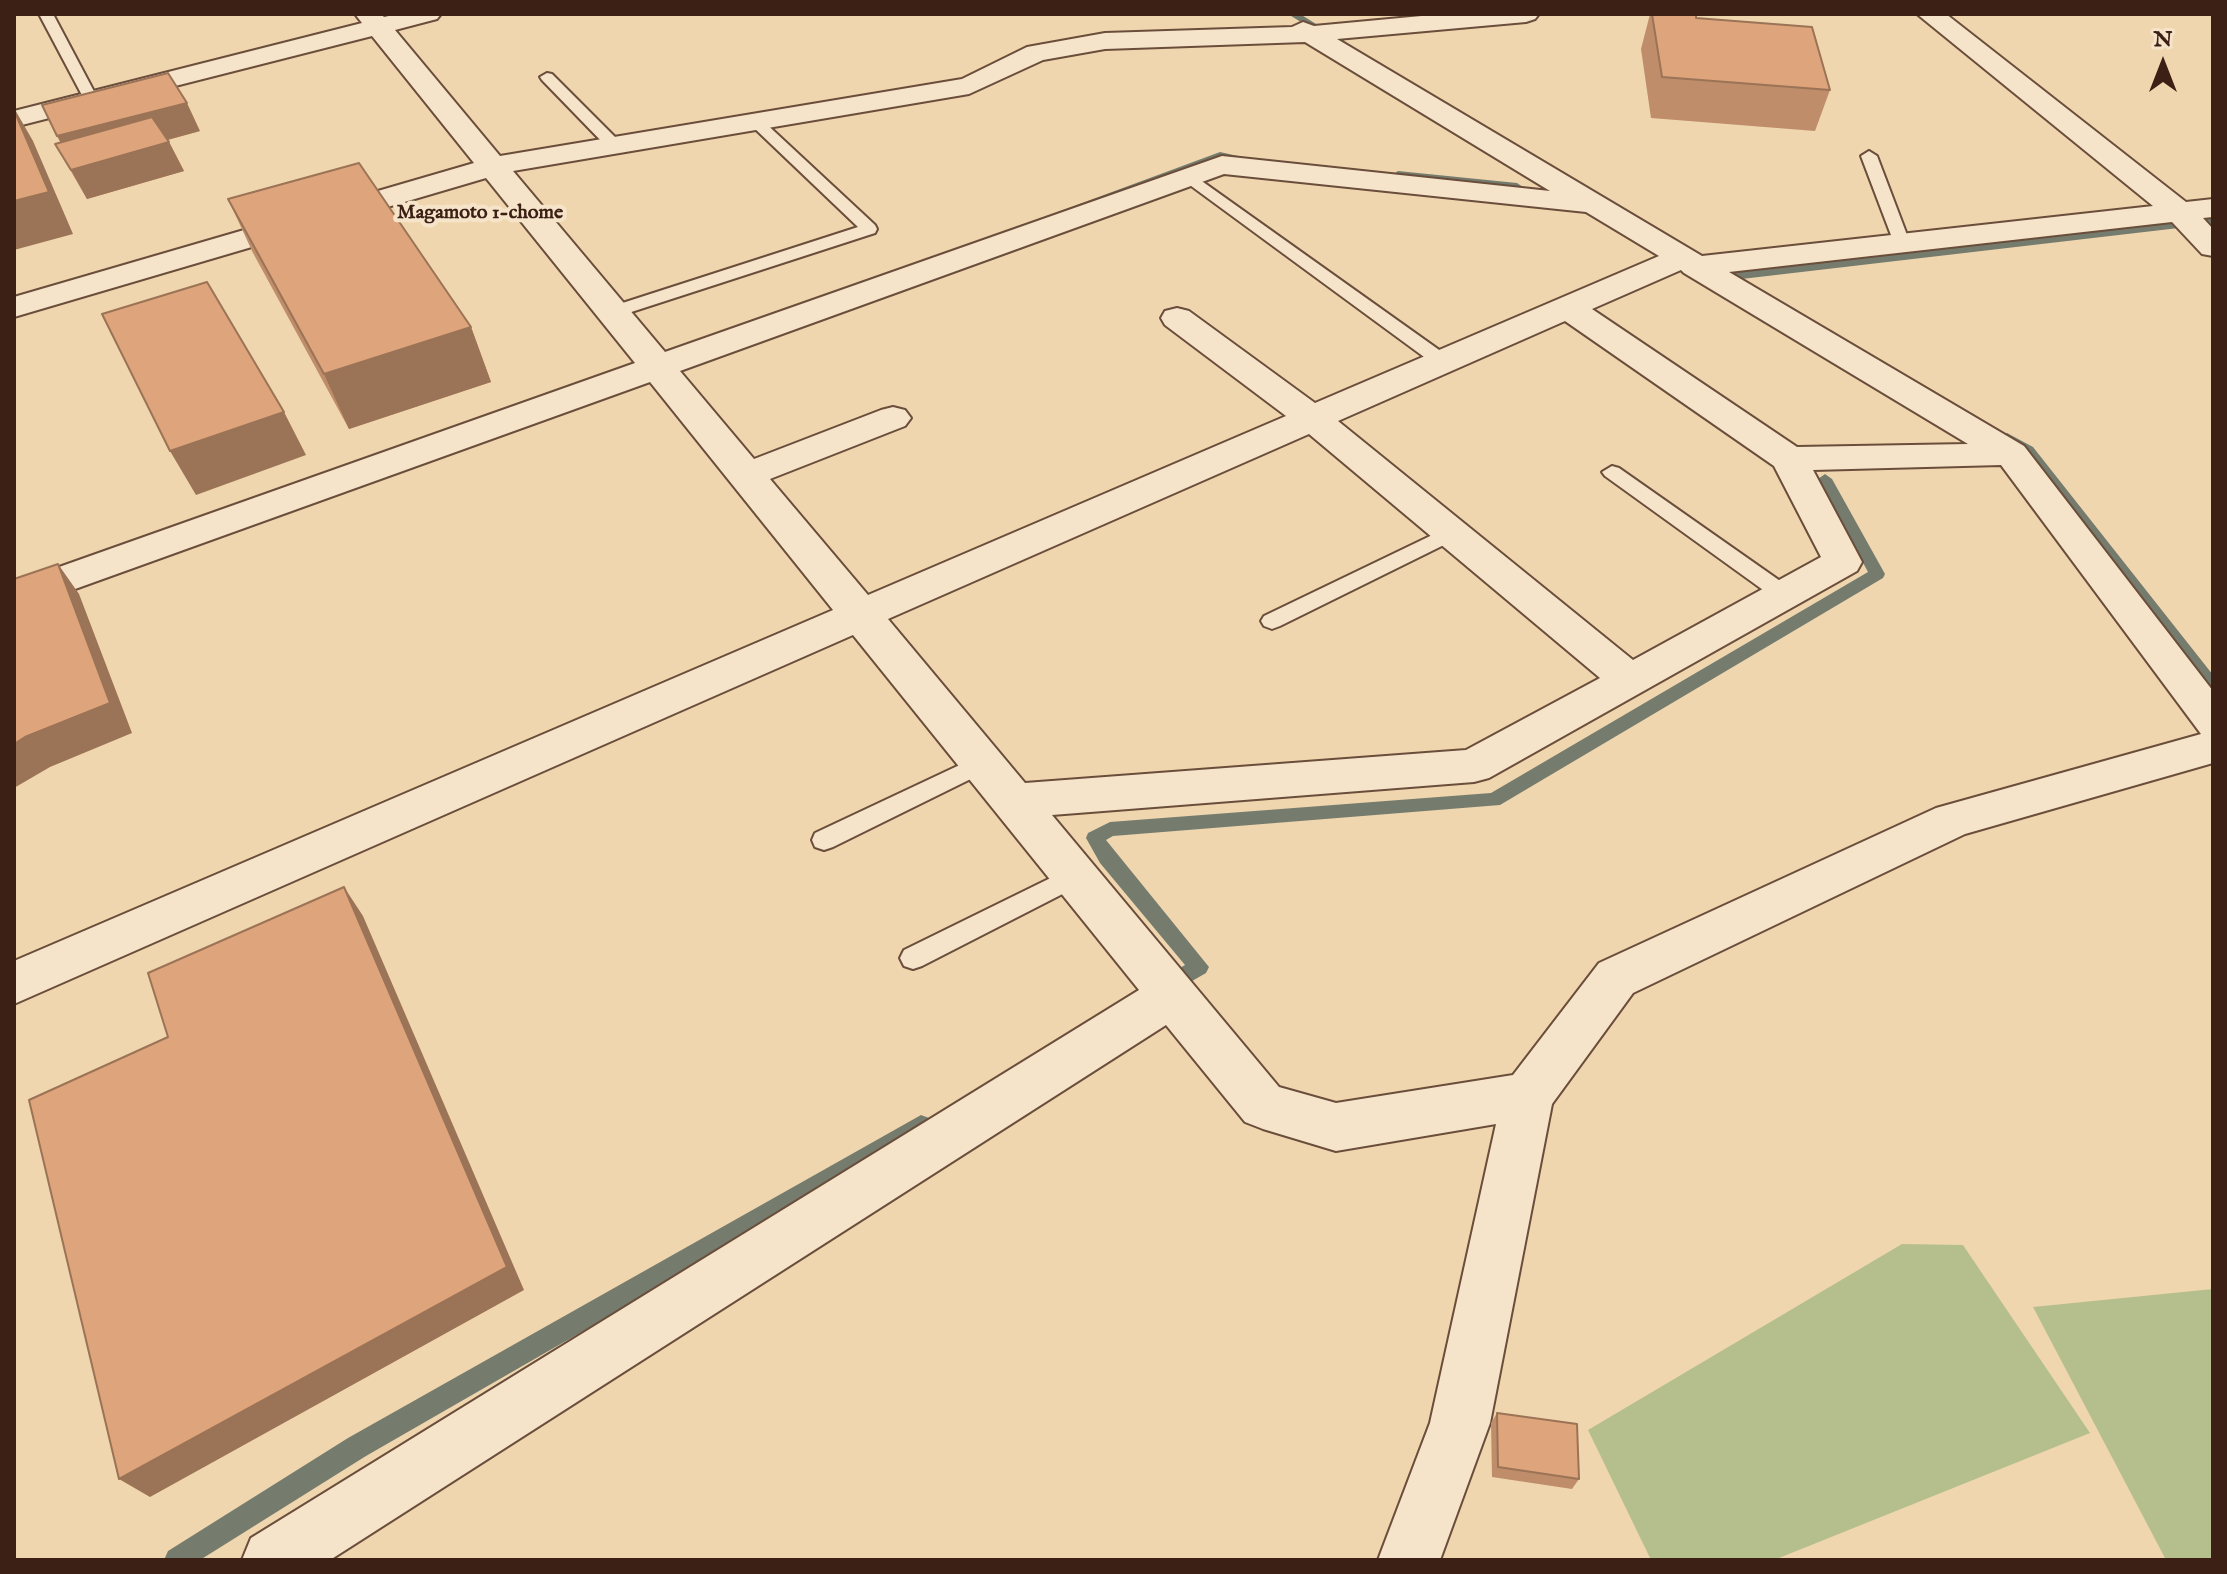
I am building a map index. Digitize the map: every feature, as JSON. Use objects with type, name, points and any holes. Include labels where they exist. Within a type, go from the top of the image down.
[{"type":"street","points":[[14,119],[373,20],[428,14]]},
{"type":"street","points":[[1277,14],[2011,454],[2213,722]]},
{"type":"street","points":[[14,307],[494,166],[969,86],[1036,53],[1105,41],[1309,34],[1523,14]]},
{"type":"street","points":[[1930,14],[2180,212],[2213,247]]},
{"type":"street","points":[[373,20],[1263,1106],[1336,1127],[1528,1096]]},
{"type":"street","points":[[14,597],[1222,165],[1592,204]]},
{"type":"street","points":[[14,983],[1567,307],[1688,262],[1902,243],[2213,208]]},
{"type":"street","points":[[1013,801],[1474,766],[1843,562],[1789,459],[1567,307]]},
{"type":"street","points":[[1177,318],[1312,418],[1630,680]]},
{"type":"street","points":[[747,475],[893,418]]},
{"type":"street","points":[[1789,459],[2011,454]]},
{"type":"street","points":[[1409,1560],[1460,1423],[1528,1096],[1616,978],[1952,820],[2213,747]]},
{"type":"street","points":[[273,1560],[1172,995]]},
{"type":"lane","points":[[46,14],[91,99]]},
{"type":"lane","points":[[547,77],[614,145]]},
{"type":"lane","points":[[613,312],[869,229],[756,122]]},
{"type":"lane","points":[[1869,156],[1902,243]]},
{"type":"lane","points":[[1189,177],[1442,361]]},
{"type":"lane","points":[[1612,472],[1785,595]]},
{"type":"lane","points":[[1272,621],[1451,533]]},
{"type":"lane","points":[[824,840],[983,763]]},
{"type":"lane","points":[[913,958],[1075,876]]},
{"type":"green space","points":[[1902,1244],[1963,1245],[2090,1433],[1774,1560],[1651,1560],[1588,1430]]},
{"type":"green space","points":[[2213,1289],[2213,1560],[2166,1560],[2033,1307]]},
{"type":"building","points":[[1652,14],[1696,14],[1696,18],[1812,27],[1830,90],[1662,77]]},
{"type":"building","points":[[168,73],[187,103],[57,136],[42,105]]},
{"type":"building","points":[[14,110],[49,192],[14,201]]},
{"type":"building","points":[[152,117],[169,142],[71,170],[55,144]]},
{"type":"building","points":[[359,163],[471,327],[324,374],[228,199]]},
{"type":"building","points":[[207,282],[284,412],[170,451],[102,314]]},
{"type":"building","points":[[58,564],[110,703],[14,744],[14,579]]},
{"type":"building","points":[[344,887],[507,1267],[119,1479],[29,1100],[168,1037],[148,973]]},
{"type":"building","points":[[1497,1413],[1577,1424],[1579,1479],[1498,1467]]},
{"type":"waterway","points":[[1293,14],[1332,37]]},
{"type":"waterway","points":[[1064,212],[1220,156],[1245,159]]},
{"type":"waterway","points":[[1398,175],[1517,187]]},
{"type":"waterway","points":[[1733,276],[2213,220]]},
{"type":"waterway","points":[[2007,438],[2028,450],[2213,687]]},
{"type":"waterway","points":[[1166,986],[1199,967],[1107,858],[1095,838],[1110,829],[1494,800],[1877,574],[1825,479]]},
{"type":"waterway","points":[[177,1560],[357,1447],[921,1125]]},
{"type":"district","name":"Magamoto 1-chome","points":[[480,214]]}]
